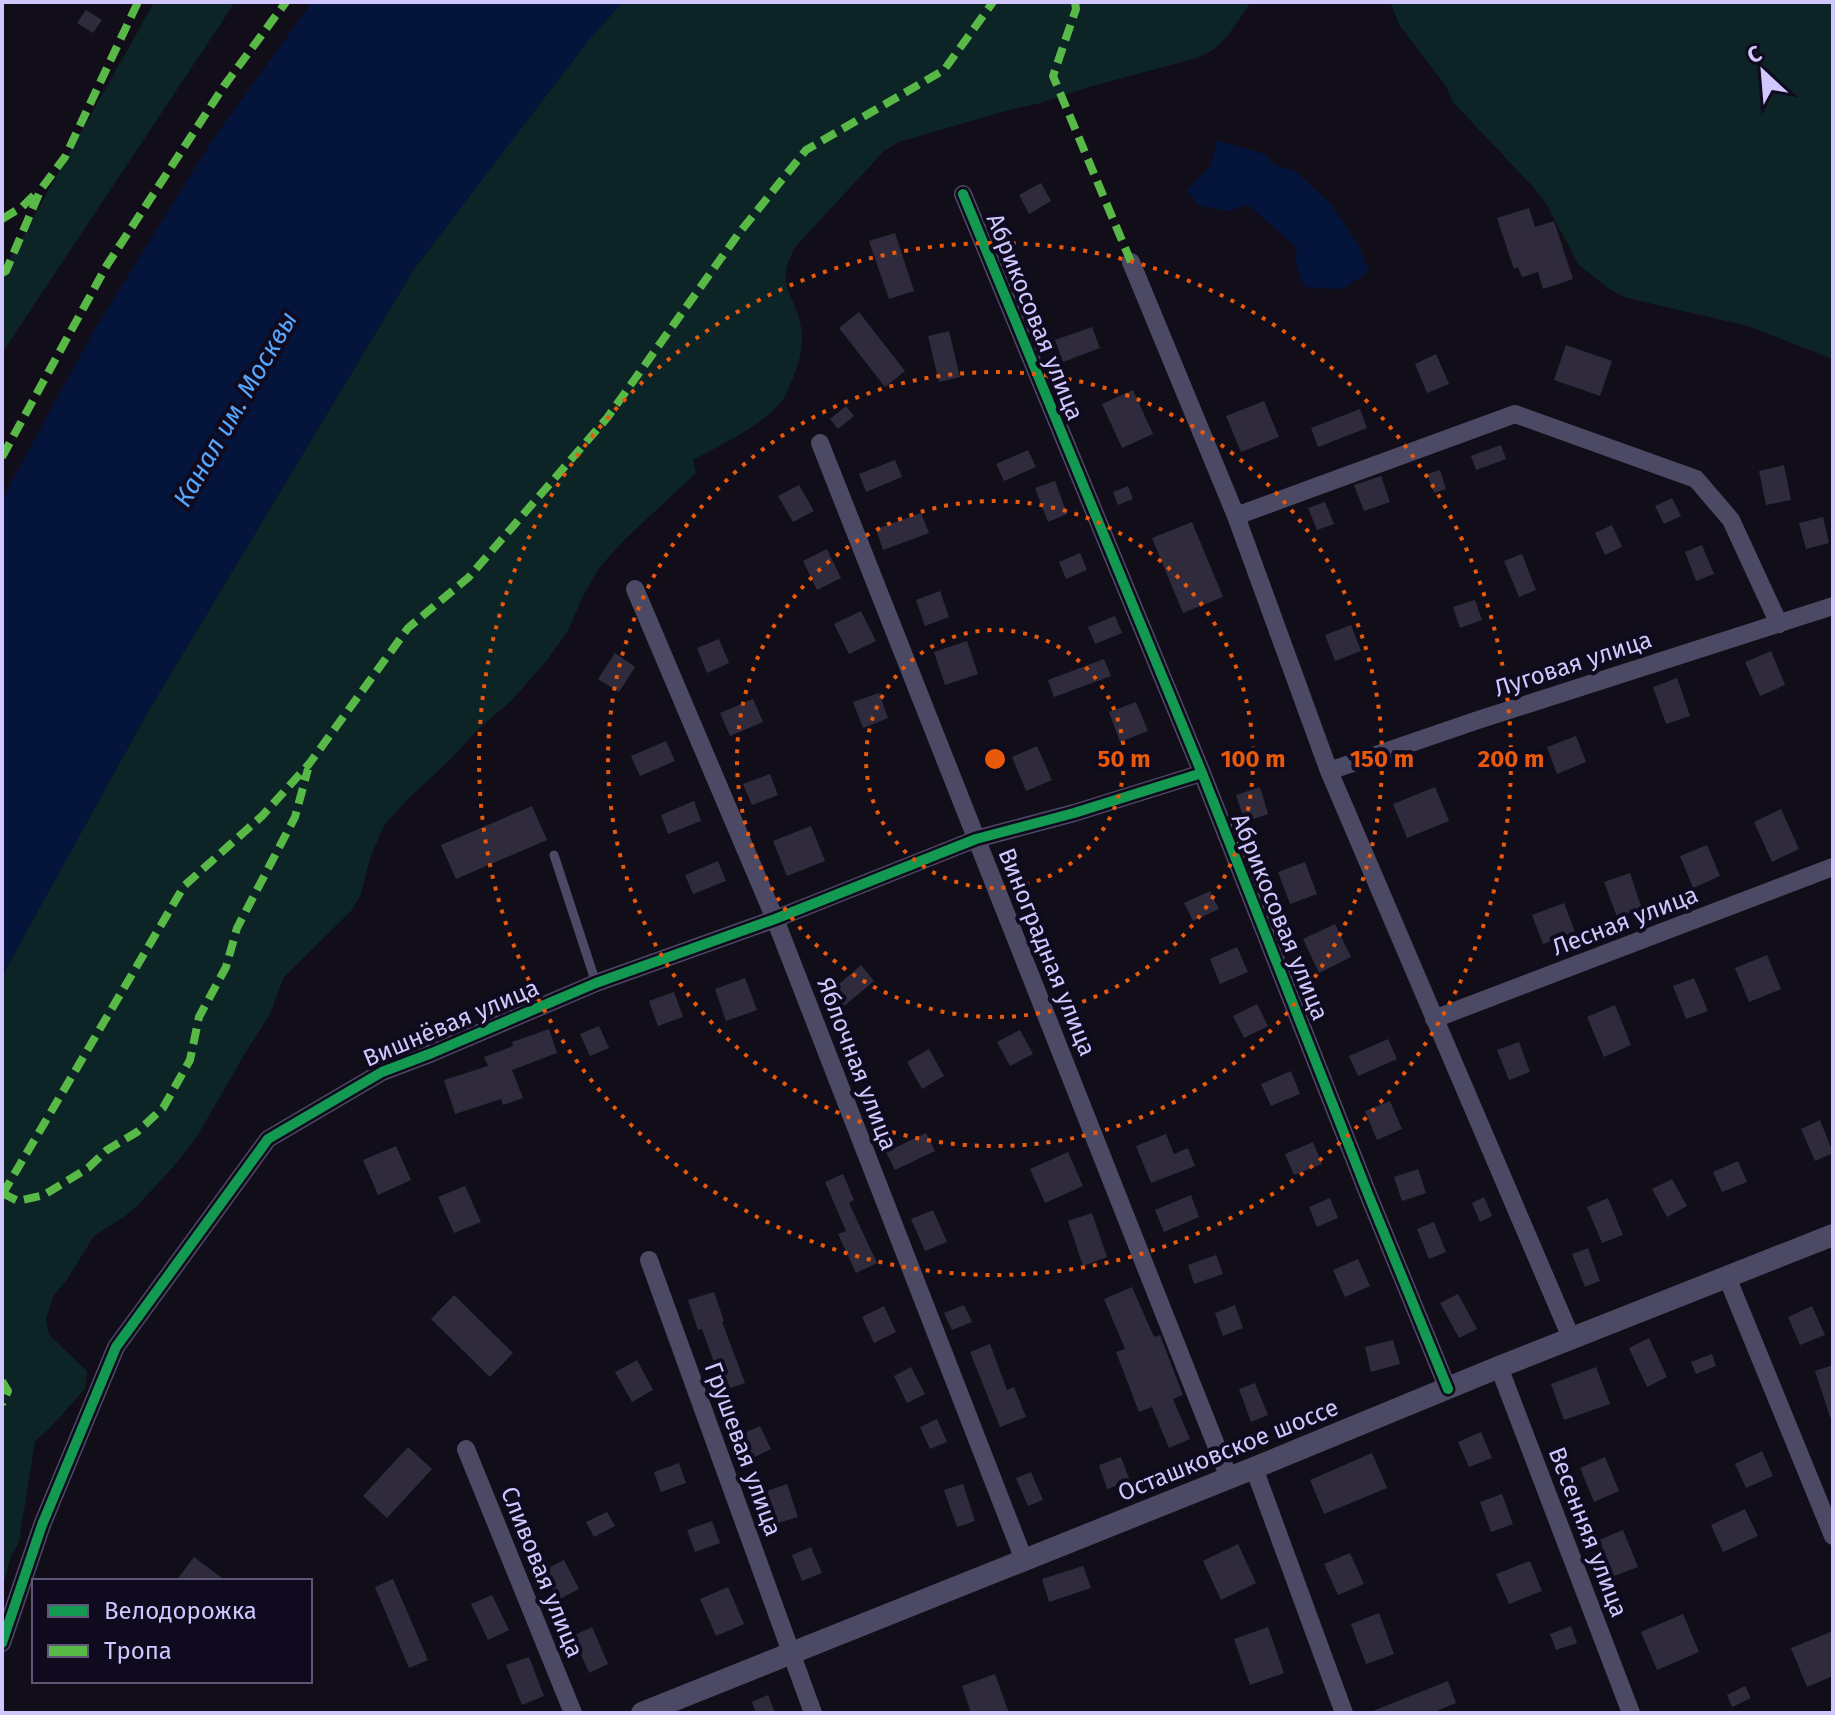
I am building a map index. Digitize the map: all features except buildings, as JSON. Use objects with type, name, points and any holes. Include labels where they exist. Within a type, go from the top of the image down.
[{"type":"street","name":"Абрикосовая улица","points":[[963,194],[1202,773],[1448,1389]]},
{"type":"street","points":[[1131,262],[1236,516],[1329,771],[1572,1340]]},
{"type":"street","points":[[1236,516],[1515,414],[1696,479],[1731,520],[1779,624]]},
{"type":"street","name":"Виноградная улица","points":[[820,443],[1229,1478]]},
{"type":"street","name":"Яблочная улица","points":[[635,589],[775,919],[1024,1560]]},
{"type":"street","name":"Луговая улица","points":[[1329,771],[1833,606]]},
{"type":"street","name":"Вишнёвая улица","points":[[2,1643],[42,1525],[116,1347],[268,1139],[382,1072],[596,983],[775,919],[976,839],[1074,813],[1202,773]]},
{"type":"street","name":"Лесная улица","points":[[1434,1019],[1833,867]]},
{"type":"street","name":"Осташковское шоссе","points":[[642,1713],[1833,1235]]},
{"type":"street","name":"Грушевая улица","points":[[649,1260],[813,1713]]},
{"type":"street","points":[[1727,1277],[1833,1536]]},
{"type":"street","name":"Весенняя улица","points":[[1499,1367],[1631,1713]]},
{"type":"street","name":"Сливовая улица","points":[[466,1449],[573,1713]]},
{"type":"street","points":[[1254,1468],[1344,1713]]},
{"type":"lane","points":[[554,855],[596,983]]},
{"type":"green space","points":[[151,2],[235,2],[2,353],[2,273],[152,6]]},
{"type":"green space","points":[[623,2],[1251,2],[1227,37],[1213,50],[1197,58],[899,142],[884,151],[796,246],[789,259],[786,279],[798,314],[802,346],[784,398],[755,425],[693,460],[696,473],[623,541],[599,568],[568,631],[547,660],[511,701],[476,731],[385,824],[370,858],[361,894],[352,910],[284,977],[269,1016],[196,1138],[137,1206],[94,1236],[54,1295],[46,1318],[49,1335],[87,1371],[85,1389],[35,1441],[19,1542],[10,1559],[2,1589],[2,976],[146,715],[414,269],[588,40]]},
{"type":"green space","points":[[1390,2],[1833,2],[1833,359],[1748,326],[1623,297],[1579,265],[1545,202],[1453,102],[1446,86],[1400,26]]},
{"type":"water","name":"Канал им. Москвы","points":[[312,2],[623,2],[588,41],[414,269],[146,715],[2,976],[2,499],[93,332],[211,142]]},
{"type":"water","points":[[1217,140],[1264,154],[1275,165],[1295,171],[1330,203],[1358,244],[1369,271],[1342,289],[1304,287],[1295,262],[1297,248],[1248,205],[1229,211],[1199,206],[1187,190],[1211,165]]},
{"type":"marked path","points":[[2,273],[6,271],[41,189],[65,157],[138,2]]},
{"type":"marked path","points":[[2,457],[107,265],[224,86],[286,2]]},
{"type":"marked path","points":[[2,1195],[184,886],[262,816],[309,764],[408,628],[469,577],[607,418],[739,233],[806,150],[944,70],[993,2]]},
{"type":"marked path","points":[[1075,2],[1076,9],[1053,76],[1131,262]]},
{"type":"marked path","points":[[2,219],[22,207],[35,194]]},
{"type":"marked path","points":[[2,1193],[18,1201],[44,1195],[88,1168],[107,1150],[137,1132],[163,1108],[190,1060],[199,1017],[226,967],[237,928],[295,817],[308,769]]},
{"type":"marked path","points":[[2,1381],[8,1391],[2,1404]]},
{"type":"cycle path","points":[[963,194],[1202,773],[1448,1389]]},
{"type":"cycle path","points":[[2,1643],[42,1525],[116,1347],[268,1139],[382,1072],[596,983],[775,919],[976,839],[1074,813],[1202,773]]}]
